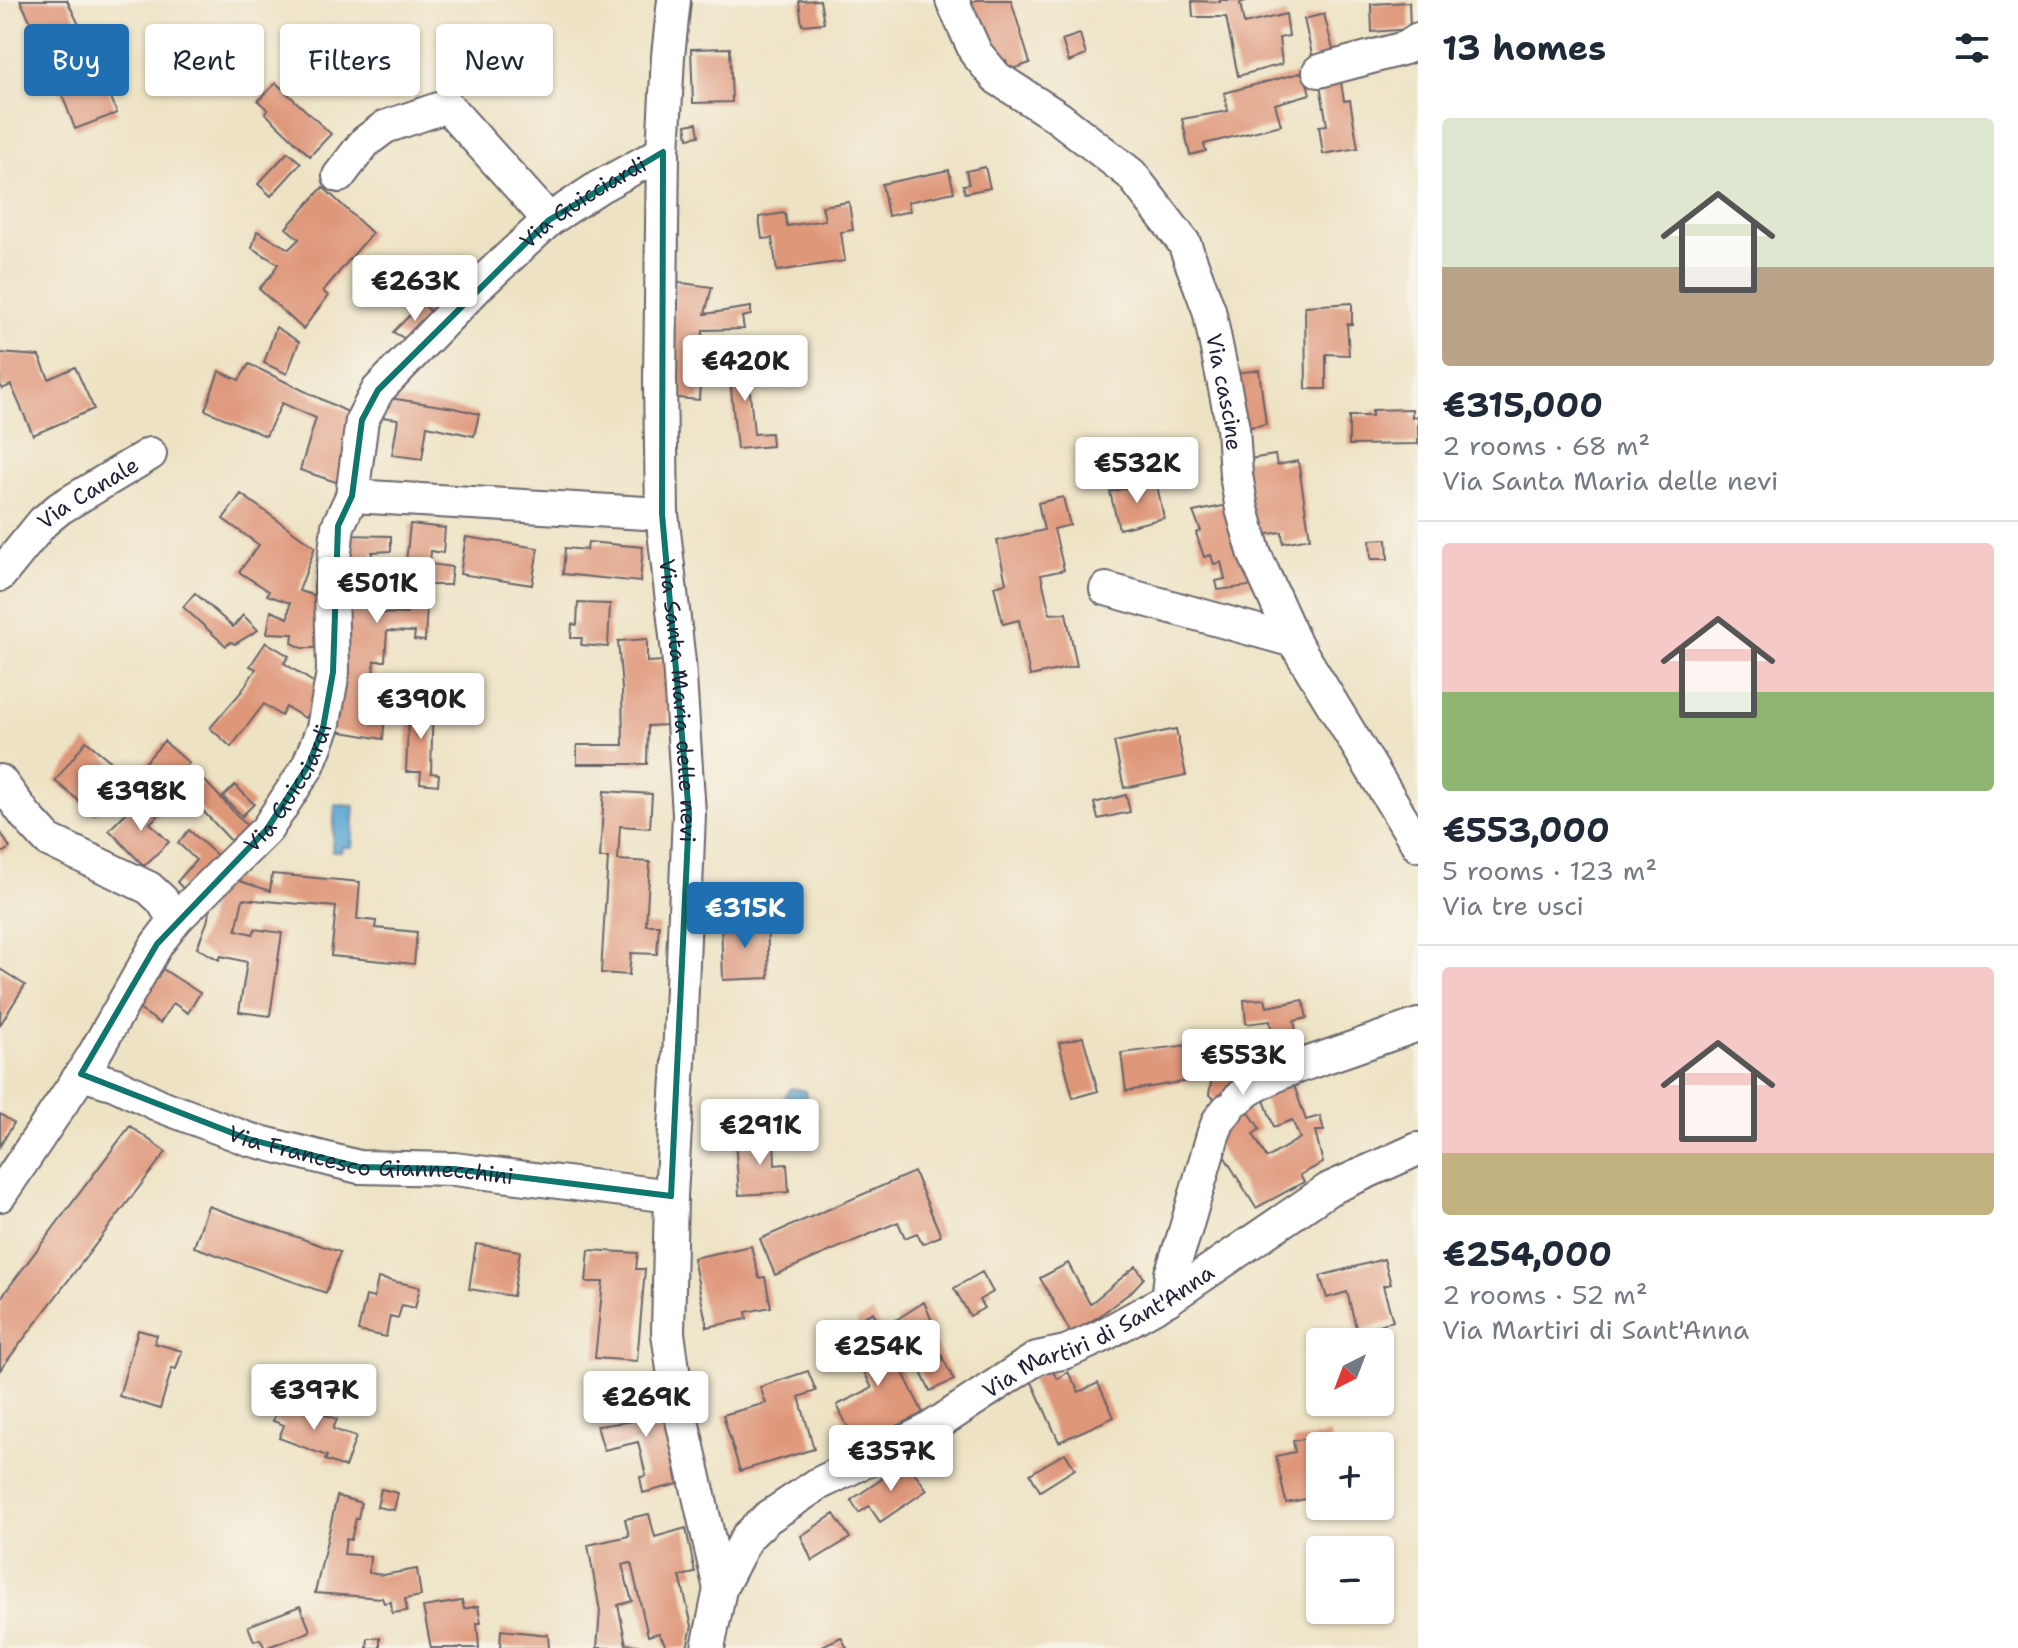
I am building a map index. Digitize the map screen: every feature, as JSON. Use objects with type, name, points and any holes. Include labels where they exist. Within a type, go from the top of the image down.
[{"type":"street","name":"Via Santa Maria delle nevi","points":[[674,0],[663,152],[662,514],[679,662],[689,814],[668,1273],[670,1346],[677,1398],[720,1589]]},
{"type":"street","name":"Via cascine","points":[[952,0],[976,53],[997,78],[1059,118],[1131,174],[1184,243],[1209,310],[1233,428],[1242,509],[1255,555],[1294,641],[1418,845]]},
{"type":"street","points":[[1319,71],[1405,48],[1418,39]]},
{"type":"street","points":[[339,176],[365,142],[385,127],[447,106],[549,220]]},
{"type":"street","name":"Via Guicciardi","points":[[0,1195],[81,1074],[157,944],[177,918],[267,829],[308,766],[323,728],[333,672],[331,587],[338,526],[352,496],[362,420],[378,390],[480,284],[549,220],[599,187],[663,152]]},
{"type":"street","name":"Via Canale","points":[[0,575],[43,522],[60,508],[150,454]]},
{"type":"street","points":[[352,496],[662,514]]},
{"type":"street","points":[[1106,589],[1294,641]]},
{"type":"street","points":[[0,781],[48,840],[149,888],[177,918]]},
{"type":"street","points":[[1168,1299],[1171,1274],[1213,1135],[1219,1120],[1233,1104],[1248,1090],[1280,1073],[1418,1025]]},
{"type":"street","name":"Via Francesco Giannecchini","points":[[81,1074],[115,1084],[161,1106],[248,1139],[359,1167],[454,1169],[671,1196]]},
{"type":"street","name":"Via Martiri di Sant'Anna","points":[[720,1589],[747,1537],[767,1518],[818,1484],[925,1432],[1037,1358],[1066,1352],[1100,1337],[1168,1299],[1329,1189],[1418,1149]]},
{"type":"street","points":[[708,1648],[720,1589]]},
{"type":"highlighted area","points":[[663,152],[662,514],[689,814],[671,1196],[454,1169],[359,1167],[248,1139],[81,1074],[157,944],[267,829],[308,766],[323,728],[333,672],[338,526],[352,496],[362,420],[378,390],[549,220]]},
{"type":"water","points":[[335,805],[355,806],[352,847],[342,847],[341,852],[332,852]]},
{"type":"water","points":[[791,1088],[806,1092],[808,1120],[802,1125],[794,1125],[786,1119],[785,1096]]},
{"type":"building","points":[[20,0],[67,0],[79,24],[32,24]]},
{"type":"building","points":[[820,0],[824,23],[802,25],[799,1]]},
{"type":"building","points":[[976,0],[1011,0],[1030,63],[1009,70],[1006,60],[995,64],[960,8]]},
{"type":"building","points":[[1248,0],[1240,3],[1244,24],[1286,14],[1289,36],[1279,38],[1282,64],[1238,76],[1226,17],[1193,17],[1192,1]]},
{"type":"building","points":[[1409,2],[1410,29],[1372,32],[1371,4]]},
{"type":"building","points":[[1324,14],[1334,54],[1313,59],[1304,19]]},
{"type":"building","points":[[1080,34],[1086,55],[1069,62],[1062,40]]},
{"type":"building","points":[[730,48],[732,102],[693,103],[691,49]]},
{"type":"building","points":[[1304,72],[1310,94],[1275,104],[1281,125],[1204,144],[1206,151],[1190,155],[1182,119],[1228,111],[1224,93]]},
{"type":"building","points":[[1341,82],[1344,101],[1350,100],[1358,148],[1323,154],[1319,126],[1327,125],[1320,85]]},
{"type":"building","points":[[276,83],[280,87],[280,96],[290,96],[331,134],[310,156],[265,113],[268,110],[258,101]]},
{"type":"building","points":[[63,96],[110,96],[117,113],[75,129]]},
{"type":"building","points":[[697,123],[699,136],[688,138],[686,125]]},
{"type":"building","points":[[288,152],[301,163],[271,196],[258,184]]},
{"type":"building","points":[[985,167],[990,188],[965,193],[963,185],[969,184],[966,171]]},
{"type":"building","points":[[949,170],[954,192],[908,202],[910,211],[888,216],[882,184]]},
{"type":"building","points":[[323,187],[372,233],[323,291],[328,296],[303,329],[259,289],[278,264],[252,248],[257,231],[289,249],[299,239],[286,228]]},
{"type":"building","points":[[849,202],[853,230],[841,232],[845,261],[777,271],[772,238],[762,239],[759,217],[785,213],[787,226],[825,220],[822,206]]},
{"type":"building","points":[[675,282],[712,287],[705,314],[751,307],[751,315],[742,317],[744,329],[703,330],[699,400],[667,397]]},
{"type":"building","points":[[422,303],[436,317],[411,342],[393,332]]},
{"type":"building","points":[[1352,303],[1352,324],[1347,324],[1349,355],[1326,354],[1326,389],[1306,389],[1305,306]]},
{"type":"building","points":[[276,327],[299,342],[287,374],[264,363]]},
{"type":"building","points":[[0,353],[39,356],[49,379],[75,367],[94,409],[33,435],[11,385],[2,389]]},
{"type":"building","points":[[762,356],[764,370],[748,372],[754,434],[771,433],[772,446],[737,449],[728,359]]},
{"type":"building","points":[[249,364],[356,416],[339,483],[300,470],[316,418],[282,403],[266,436],[205,410],[219,371],[239,380]]},
{"type":"building","points":[[1259,370],[1266,424],[1240,429],[1228,374]]},
{"type":"building","points":[[383,397],[479,414],[474,436],[427,426],[422,459],[392,455],[398,419],[371,416]]},
{"type":"building","points":[[1412,409],[1412,417],[1418,416],[1418,444],[1349,445],[1349,416],[1372,416],[1372,410]]},
{"type":"building","points":[[1275,455],[1277,465],[1298,461],[1310,538],[1283,543],[1282,532],[1255,536],[1243,460]]},
{"type":"building","points":[[1156,481],[1164,518],[1119,529],[1110,492]]},
{"type":"building","points":[[241,494],[315,547],[299,591],[324,598],[325,648],[302,648],[292,643],[293,634],[267,633],[271,611],[288,618],[290,603],[267,595],[269,591],[239,572],[259,545],[223,519]]},
{"type":"building","points":[[1063,497],[1070,525],[1054,529],[1064,570],[1041,575],[1050,614],[1066,613],[1077,666],[1030,676],[1019,620],[1003,624],[994,586],[1006,583],[997,541],[1044,530],[1038,503]]},
{"type":"building","points":[[1233,504],[1257,585],[1218,590],[1216,581],[1225,579],[1221,562],[1214,564],[1211,555],[1204,557],[1196,533],[1201,531],[1193,512]]},
{"type":"building","points":[[410,524],[445,528],[443,553],[431,551],[430,564],[452,567],[450,585],[428,585],[425,641],[414,640],[415,632],[387,631],[385,661],[374,661],[373,678],[388,679],[383,739],[330,730],[345,535],[391,536],[391,551],[372,552],[371,580],[381,581],[380,602],[373,602],[373,613],[407,614],[409,583],[404,582]]},
{"type":"building","points":[[466,537],[538,548],[532,585],[460,574]]},
{"type":"building","points":[[1387,539],[1388,559],[1371,559],[1370,540]]},
{"type":"building","points":[[588,542],[643,547],[640,582],[563,574],[565,548],[587,550]]},
{"type":"building","points":[[195,593],[233,627],[243,615],[258,630],[226,646],[183,607]]},
{"type":"building","points":[[578,603],[610,604],[608,647],[581,645],[582,638],[571,638],[572,624],[577,625]]},
{"type":"building","points":[[647,639],[647,662],[666,661],[668,725],[648,726],[647,764],[577,764],[577,745],[623,745],[618,641]]},
{"type":"building","points":[[266,642],[289,656],[284,663],[322,688],[305,718],[286,707],[281,716],[264,704],[231,747],[210,728],[242,691],[256,669],[250,666]]},
{"type":"building","points":[[409,700],[433,701],[431,773],[439,774],[438,785],[420,783],[421,772],[406,772]]},
{"type":"building","points":[[1176,729],[1186,775],[1124,788],[1114,742]]},
{"type":"building","points":[[86,741],[126,774],[95,814],[55,781]]},
{"type":"building","points":[[164,741],[189,763],[167,788],[142,766]]},
{"type":"building","points":[[205,781],[250,829],[234,844],[189,796]]},
{"type":"building","points":[[235,785],[254,804],[242,816],[223,797]]},
{"type":"building","points":[[604,791],[652,794],[650,828],[620,826],[618,860],[650,862],[646,925],[659,925],[657,954],[631,953],[629,975],[601,973],[608,858],[600,858]]},
{"type":"building","points":[[1126,795],[1130,812],[1098,819],[1094,803]]},
{"type":"building","points":[[156,800],[165,809],[150,823],[169,842],[144,866],[109,830],[134,805],[142,813]]},
{"type":"building","points":[[189,830],[221,859],[188,894],[177,882],[196,860],[178,843]]},
{"type":"building","points":[[0,831],[10,848],[0,854]]},
{"type":"building","points":[[272,874],[360,882],[357,919],[376,921],[375,928],[417,932],[414,964],[331,956],[336,907],[243,899],[236,930],[253,934],[255,929],[282,933],[270,1016],[239,1012],[247,962],[221,956],[219,960],[197,948],[215,889],[228,877],[270,891]]},
{"type":"building","points":[[767,920],[769,978],[723,980],[721,922]]},
{"type":"building","points":[[161,968],[200,993],[188,1013],[173,1003],[160,1023],[136,1007]]},
{"type":"building","points":[[0,969],[25,985],[0,1025]]},
{"type":"building","points":[[1265,999],[1267,1007],[1303,1000],[1307,1018],[1294,1021],[1298,1040],[1287,1041],[1294,1062],[1233,1088],[1260,1129],[1253,1134],[1267,1158],[1300,1138],[1292,1120],[1274,1127],[1260,1089],[1291,1077],[1306,1120],[1320,1116],[1324,1131],[1315,1131],[1323,1163],[1300,1175],[1304,1182],[1256,1208],[1215,1141],[1233,1115],[1209,1094],[1212,1077],[1126,1091],[1121,1053],[1231,1040],[1232,1048],[1273,1043],[1270,1021],[1246,1024],[1244,1000]]},
{"type":"building","points":[[1083,1037],[1098,1091],[1073,1098],[1059,1043]]},
{"type":"building","points":[[0,1114],[14,1123],[0,1146]]},
{"type":"building","points":[[130,1126],[166,1152],[0,1370],[0,1299]]},
{"type":"building","points":[[774,1136],[775,1165],[787,1164],[789,1192],[739,1195],[735,1138]]},
{"type":"building","points":[[914,1172],[941,1236],[922,1244],[917,1233],[905,1238],[898,1222],[775,1275],[760,1239]]},
{"type":"building","points":[[208,1206],[340,1252],[326,1293],[194,1247]]},
{"type":"building","points":[[476,1244],[520,1251],[513,1296],[469,1289]]},
{"type":"building","points":[[751,1246],[759,1278],[765,1277],[771,1307],[746,1312],[747,1319],[707,1327],[693,1258]]},
{"type":"building","points":[[589,1250],[638,1253],[636,1269],[645,1269],[637,1361],[595,1358],[603,1282],[586,1282]]},
{"type":"building","points":[[1384,1259],[1391,1284],[1383,1286],[1393,1321],[1356,1328],[1347,1292],[1327,1298],[1320,1276]]},
{"type":"building","points":[[1068,1263],[1090,1304],[1136,1266],[1144,1278],[1098,1317],[1071,1333],[1040,1278]]},
{"type":"building","points":[[982,1272],[993,1292],[979,1300],[984,1308],[970,1316],[954,1288]]},
{"type":"building","points":[[378,1278],[420,1287],[415,1308],[402,1305],[398,1318],[390,1316],[386,1337],[358,1331],[366,1296],[374,1298]]},
{"type":"building","points":[[924,1302],[934,1326],[928,1329],[954,1380],[930,1391],[896,1320]]},
{"type":"building","points":[[873,1312],[923,1413],[857,1446],[837,1405],[872,1388],[852,1348],[866,1341],[856,1321]]},
{"type":"building","points":[[138,1330],[157,1335],[154,1343],[182,1351],[176,1369],[172,1368],[160,1409],[119,1396]]},
{"type":"building","points":[[1049,1367],[1058,1379],[1068,1372],[1079,1392],[1098,1383],[1114,1417],[1059,1442],[1031,1380]]},
{"type":"building","points":[[808,1371],[816,1391],[799,1397],[814,1449],[740,1471],[723,1415],[766,1403],[760,1387]]},
{"type":"building","points":[[659,1382],[678,1484],[643,1493],[640,1477],[646,1476],[638,1442],[604,1450],[597,1426],[634,1421],[628,1400],[645,1395],[643,1386]]},
{"type":"building","points":[[281,1398],[337,1419],[333,1429],[356,1437],[345,1467],[325,1460],[327,1456],[279,1438],[284,1425],[273,1421]]},
{"type":"building","points":[[1306,1439],[1306,1499],[1286,1503],[1276,1456],[1295,1452],[1293,1441]]},
{"type":"building","points":[[1065,1453],[1075,1469],[1040,1491],[1030,1474]]},
{"type":"building","points":[[907,1462],[927,1490],[880,1522],[869,1506],[859,1513],[851,1500]]},
{"type":"building","points":[[381,1489],[398,1493],[394,1510],[377,1507]]},
{"type":"building","points":[[337,1496],[361,1503],[351,1540],[346,1539],[344,1554],[370,1556],[369,1573],[383,1575],[417,1569],[421,1596],[405,1599],[407,1611],[392,1613],[391,1602],[384,1603],[382,1598],[315,1593]]},
{"type":"building","points":[[649,1514],[655,1537],[686,1528],[695,1573],[680,1576],[692,1626],[687,1648],[667,1648],[659,1633],[648,1636],[631,1563],[622,1565],[632,1601],[618,1605],[626,1644],[638,1645],[638,1648],[597,1648],[600,1611],[588,1545],[629,1536],[625,1519]]},
{"type":"building","points":[[834,1514],[850,1538],[812,1561],[801,1536]]},
{"type":"building","points":[[462,1601],[464,1609],[478,1606],[481,1623],[477,1623],[479,1648],[431,1648],[423,1607]]},
{"type":"building","points":[[300,1606],[309,1632],[265,1648],[260,1639],[254,1641],[248,1626]]},
{"type":"building","points":[[501,1630],[548,1635],[549,1648],[500,1648]]},
{"type":"building","points":[[841,1637],[847,1648],[818,1648]]},
{"type":"building","points":[[368,1638],[380,1638],[380,1648],[367,1648]]}]
